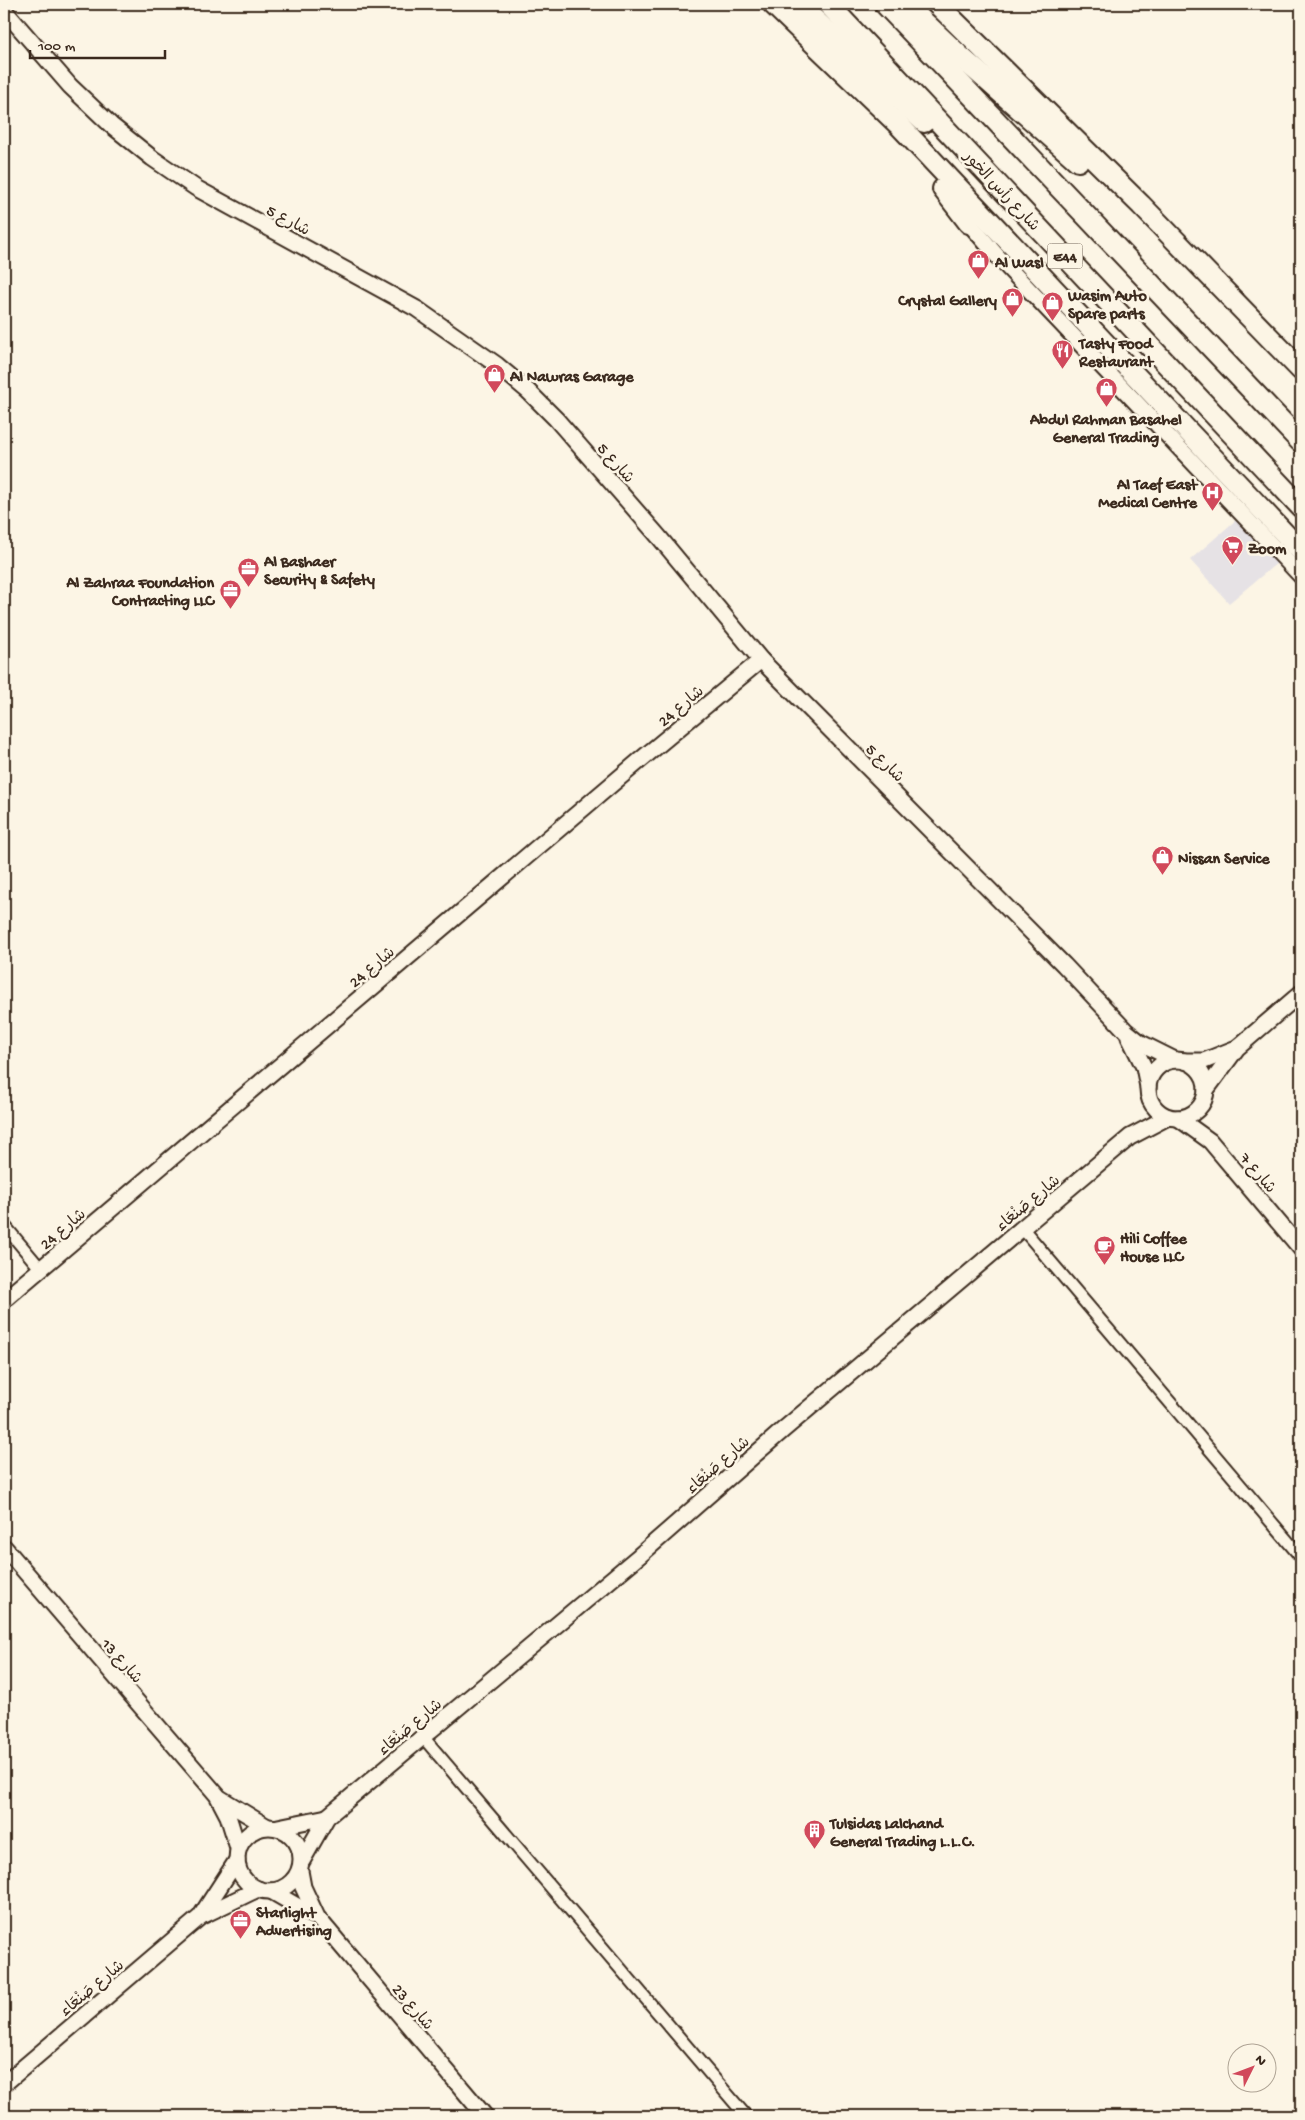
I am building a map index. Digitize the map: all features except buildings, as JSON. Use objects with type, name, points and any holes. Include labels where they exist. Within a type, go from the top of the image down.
[{"type":"highway","points":[[773,4],[898,124],[1301,551]]},
{"type":"highway","points":[[798,4],[854,54],[904,105],[992,178]]},
{"type":"highway","name":"شارع رأس الخور","points":[[828,4],[1301,507]]},
{"type":"highway","name":"E44","points":[[885,4],[1301,442]]},
{"type":"highway","points":[[905,4],[961,57],[1095,176],[1141,205]]},
{"type":"highway","points":[[937,4],[1141,205],[1301,370]]},
{"type":"highway","points":[[865,93],[883,120],[929,170],[969,223]]},
{"type":"street","name":"شارع 5","points":[[4,10],[70,86],[111,125],[152,158],[196,188],[417,308],[497,365],[528,391],[556,419],[659,537],[761,660],[1064,965],[1126,1031],[1149,1048],[1180,1061]]},
{"type":"street","points":[[969,223],[998,257],[1301,576]]},
{"type":"street","name":"شارع 24","points":[[4,1300],[761,660]]},
{"type":"street","points":[[1237,1048],[1192,1113],[1173,1117],[1160,1113],[1148,1092],[1150,1077],[1156,1068],[1165,1062],[1204,1061],[1221,1056],[1237,1048],[1301,993]]},
{"type":"street","name":"شارع 5","points":[[1126,1031],[1144,1067],[1148,1092]]},
{"type":"street","points":[[1180,1061],[1200,1072],[1204,1096]]},
{"type":"street","name":"شارع صَنْعَاء","points":[[301,1866],[327,1817],[1130,1137],[1139,1125],[1148,1092]]},
{"type":"street","name":"شارع 7","points":[[1204,1096],[1210,1141]]},
{"type":"street","name":"شارع صَنْعَاء","points":[[1130,1137],[1173,1117]]},
{"type":"street","name":"شارع 7","points":[[1173,1117],[1210,1141],[1301,1249]]},
{"type":"street","points":[[4,1225],[40,1268]]},
{"type":"street","points":[[1023,1229],[1301,1557]]},
{"type":"street","name":"شارع 13","points":[[4,1547],[216,1796],[228,1816],[237,1854]]},
{"type":"street","points":[[423,1737],[746,2116]]},
{"type":"street","name":"شارع 13","points":[[216,1796],[272,1826]]},
{"type":"street","name":"شارع صَنْعَاء","points":[[272,1826],[327,1817]]},
{"type":"street","points":[[272,1826],[288,1832],[296,1840],[301,1850],[301,1866],[288,1886],[265,1890],[247,1883],[240,1872],[237,1854],[249,1833],[272,1826]]},
{"type":"street","name":"شارع صَنْعَاء","points":[[4,2084],[200,1916],[237,1854]]},
{"type":"street","name":"شارع 23","points":[[301,1866],[309,1903],[317,1918],[485,2116]]},
{"type":"street","name":"شارع صَنْعَاء","points":[[200,1916],[265,1890]]},
{"type":"street","name":"شارع 23","points":[[265,1890],[317,1918]]},
{"type":"shaded area","points":[[1237,519],[1277,563],[1229,603],[1190,560]]},
{"type":"place","name":"Al Wasl","points":[[979,280]]},
{"type":"place","name":"Crystal Gallery","points":[[1013,318]]},
{"type":"place","name":"Wasim Auto Spare parts","points":[[1052,322]]},
{"type":"place","name":"Tasty Food Restaurant","points":[[1063,370]]},
{"type":"place","name":"Al Nawras Garage","points":[[494,394]]},
{"type":"place","name":"Abdul Rahman Basahel General Trading","points":[[1106,408]]},
{"type":"place","name":"Al Taef East Medical Centre","points":[[1213,511]]},
{"type":"place","name":"Zoom","points":[[1232,566]]},
{"type":"place","name":"Al Bashaer Security & Safety","points":[[248,588]]},
{"type":"place","name":"Al Zahraa Foundation Contracting LLC","points":[[230,609]]},
{"type":"place","name":"Nissan Service","points":[[1162,876]]},
{"type":"place","name":"Hili Coffee House LLC","points":[[1104,1265]]},
{"type":"place","name":"Tulsidas Lalchand General Trading L.L.C.","points":[[814,1850]]},
{"type":"place","name":"Starlight Advertising","points":[[240,1939]]}]
